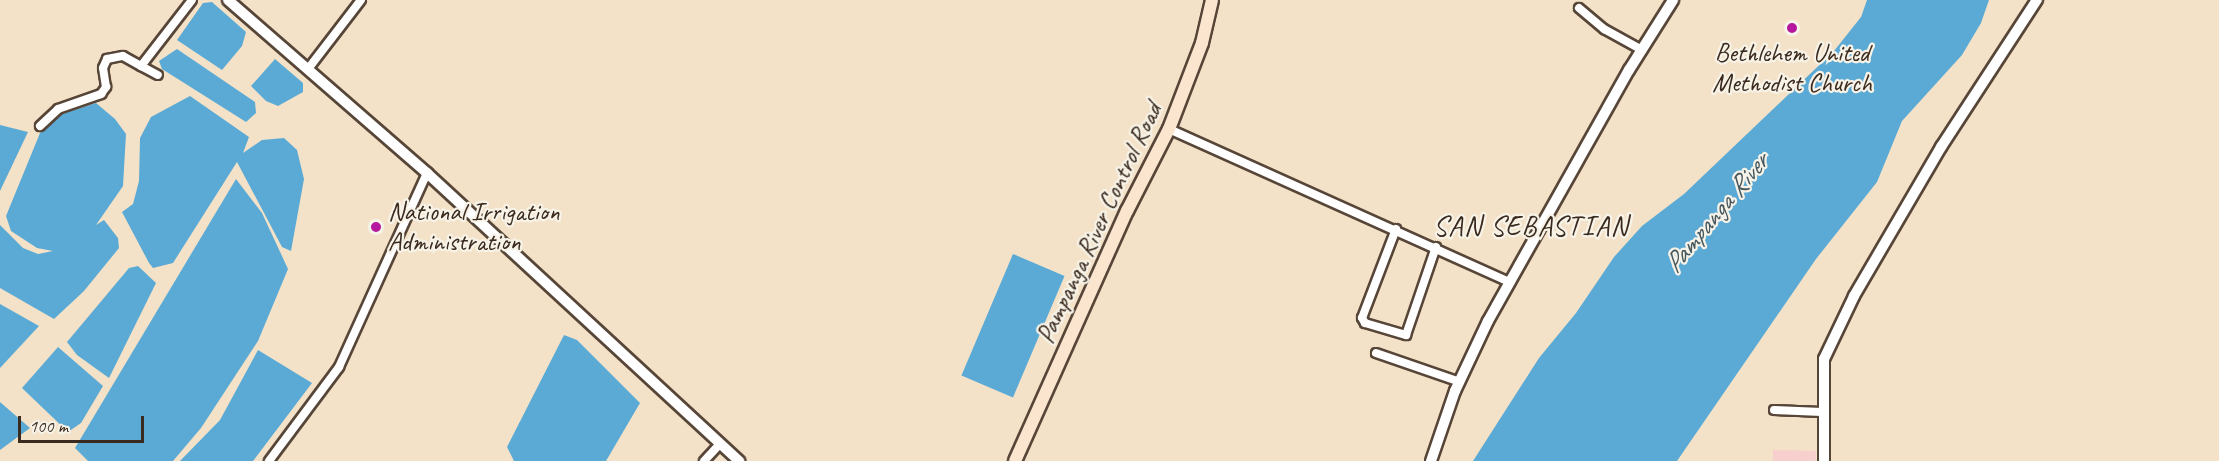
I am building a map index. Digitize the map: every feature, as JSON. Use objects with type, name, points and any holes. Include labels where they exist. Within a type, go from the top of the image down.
[{"type":"main road","name":"Pampanga River Control Road","points":[[1015,461],[1127,211],[1169,129],[1202,44],[1212,0]]},
{"type":"street","points":[[141,66],[192,0]]},
{"type":"street","points":[[228,0],[427,173],[739,461]]},
{"type":"street","points":[[308,69],[361,0]]},
{"type":"street","points":[[1431,461],[1460,381],[1510,282],[1642,50],[1673,0]]},
{"type":"street","points":[[1824,461],[1822,412],[1824,358],[1854,296],[1948,137],[2037,0]]},
{"type":"street","points":[[1579,8],[1604,29],[1642,50]]},
{"type":"street","points":[[40,126],[58,110],[101,94],[106,87],[103,68],[107,58],[123,56],[158,75]]},
{"type":"street","points":[[1169,129],[1510,282]]},
{"type":"street","points":[[269,461],[339,367],[367,313],[427,173]]},
{"type":"street","points":[[1396,229],[1362,318],[1365,323],[1406,334],[1436,247]]},
{"type":"street","points":[[1376,353],[1460,381]]},
{"type":"street","points":[[1774,411],[1822,412]]},
{"type":"street","points":[[704,461],[720,444]]},
{"type":"shaded area","points":[[1773,450],[1816,451],[1816,461],[1773,461]]},
{"type":"water","name":"Pampanga River","points":[[1867,0],[1989,0],[1981,23],[1962,55],[1902,121],[1877,182],[1816,259],[1677,461],[1473,461],[1539,358],[1576,313],[1614,257],[1642,226],[1684,194],[1834,51],[1861,17]]},
{"type":"water","points":[[212,2],[246,32],[242,46],[222,70],[177,40],[203,3]]},
{"type":"water","points":[[177,49],[255,102],[256,113],[246,122],[162,69],[159,61]]},
{"type":"water","points":[[275,59],[303,83],[303,92],[278,106],[266,101],[251,86]]},
{"type":"water","points":[[190,96],[249,137],[243,153],[262,140],[284,138],[297,150],[304,179],[291,251],[282,247],[237,162],[173,263],[153,268],[149,263],[122,212],[133,204],[139,181],[140,138],[151,117]]},
{"type":"water","points":[[96,103],[115,119],[126,134],[123,186],[96,225],[104,220],[118,238],[119,248],[84,291],[54,319],[0,288],[0,225],[23,248],[38,254],[53,251],[37,248],[11,231],[6,216],[40,133],[52,117]]},
{"type":"water","points":[[0,125],[28,132],[0,191]]},
{"type":"water","points":[[236,179],[262,213],[288,269],[258,341],[201,428],[173,461],[88,461],[75,448]]},
{"type":"water","points":[[1013,254],[1065,276],[1013,397],[961,376]]},
{"type":"water","points":[[138,266],[156,283],[109,378],[77,355],[67,342],[129,268]]},
{"type":"water","points":[[0,304],[39,326],[0,368]]},
{"type":"water","points":[[564,335],[577,340],[640,403],[606,461],[514,461],[507,447]]},
{"type":"water","points":[[58,347],[103,386],[81,423],[68,432],[22,388]]},
{"type":"water","points":[[258,350],[312,383],[253,461],[180,461],[220,420]]},
{"type":"water","points":[[0,402],[30,428],[0,450]]},
{"type":"place","name":"Bethlehem United Methodist Church","points":[[1792,28]]},
{"type":"place","name":"National Irrigation Administration","points":[[376,227]]},
{"type":"district","name":"SAN SEBASTIAN","points":[[1531,226]]}]
